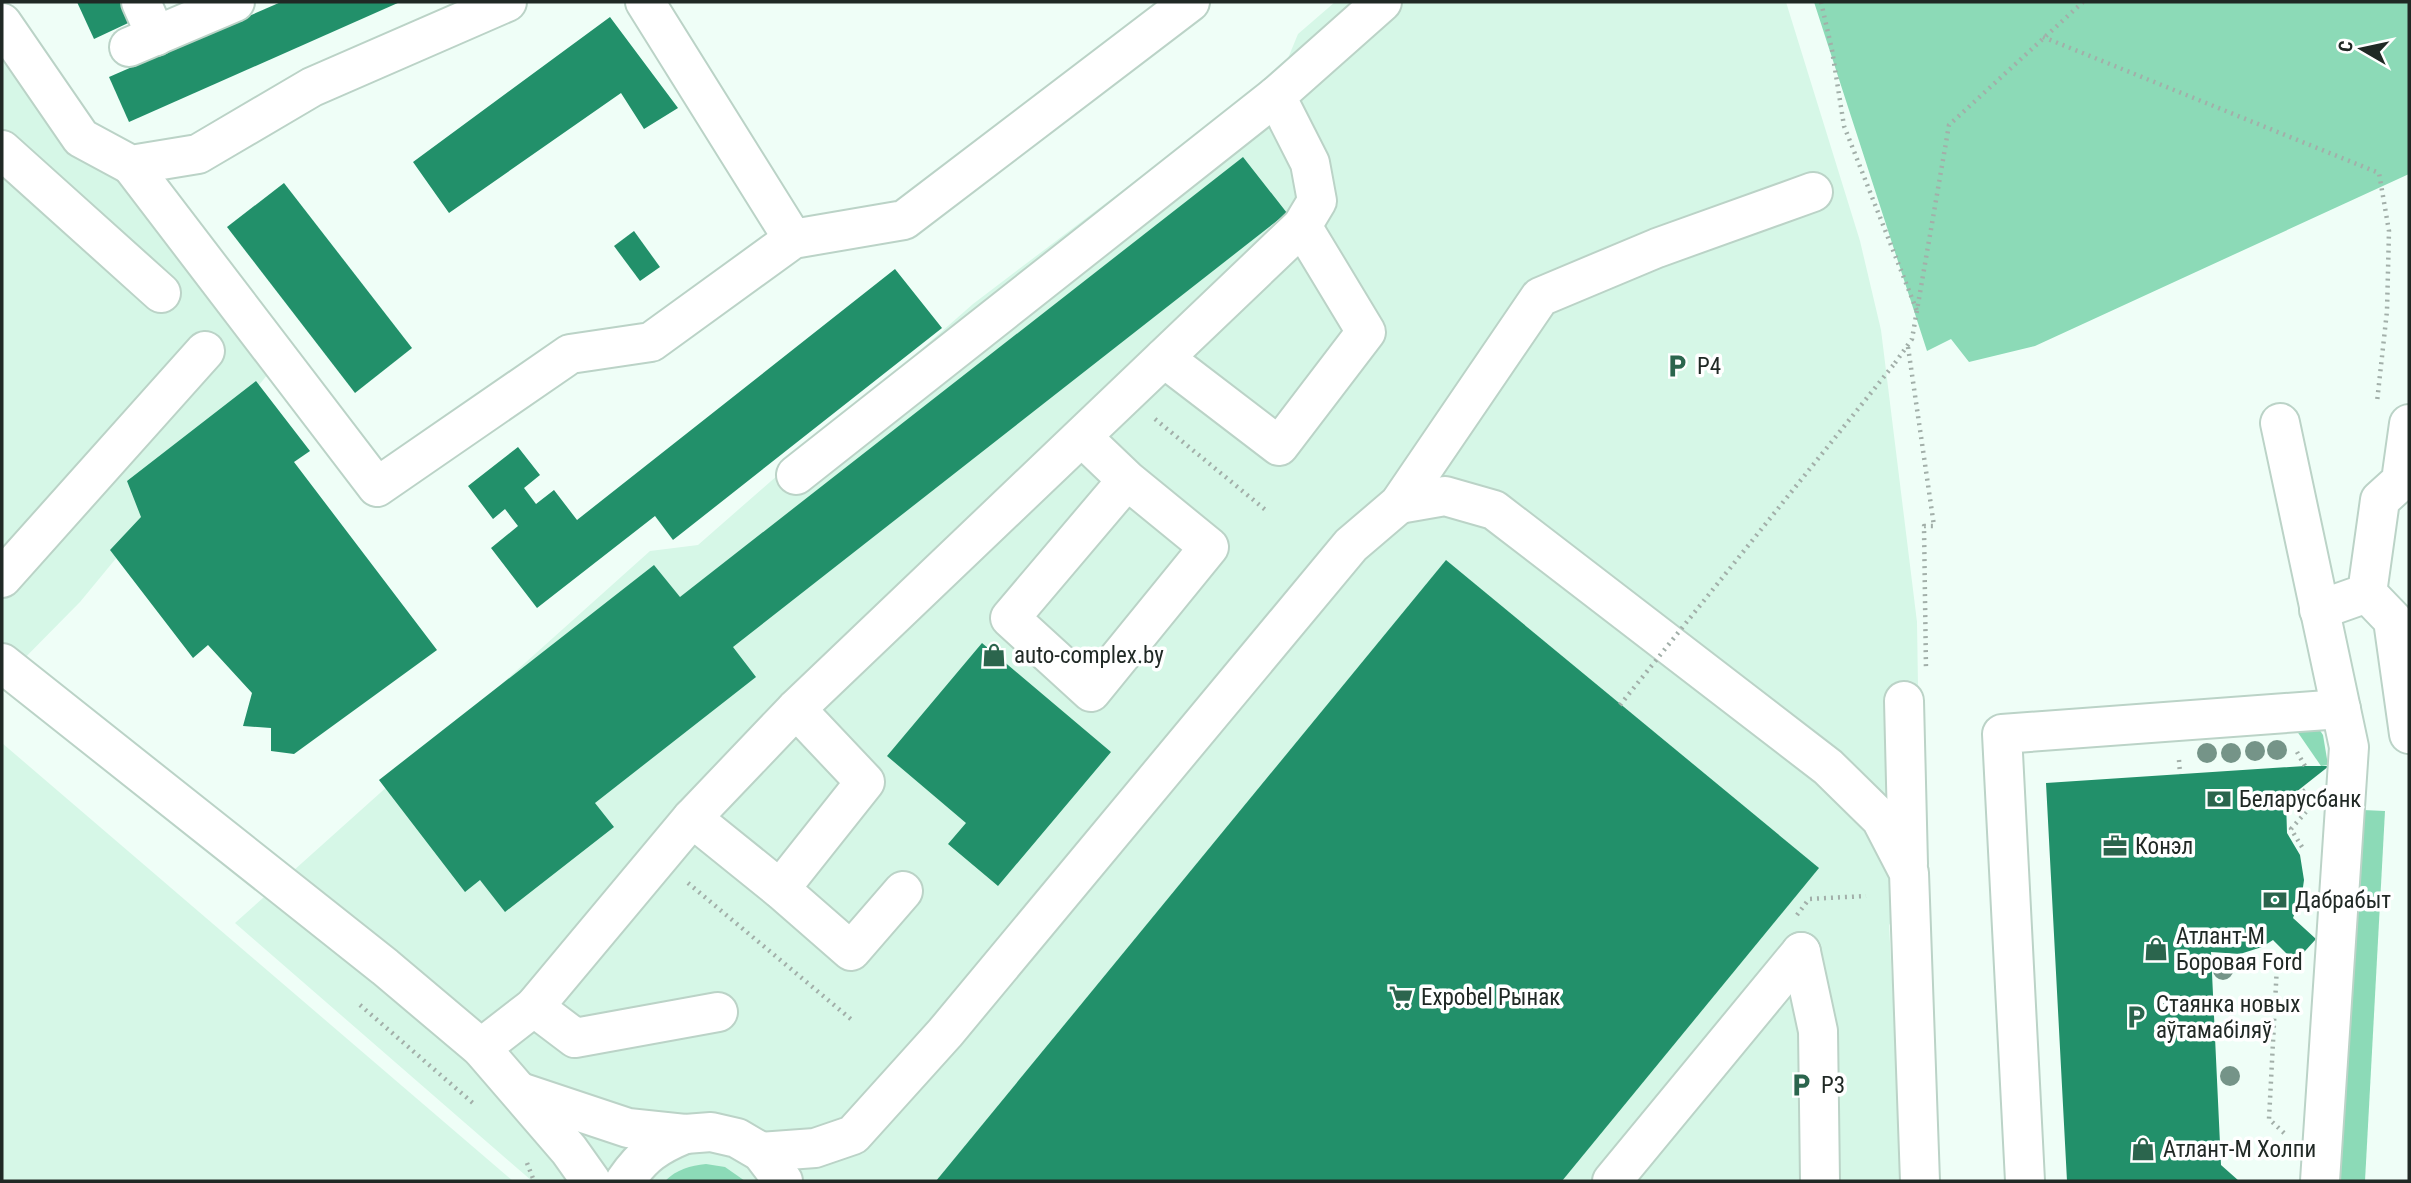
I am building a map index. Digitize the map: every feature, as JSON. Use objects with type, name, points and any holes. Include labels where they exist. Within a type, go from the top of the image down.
[{"type":"lane","points":[[141,2],[142,42],[235,2]]},
{"type":"lane","points":[[131,165],[198,153],[312,87],[507,2]]},
{"type":"lane","points":[[645,2],[793,239]]},
{"type":"lane","points":[[2,23],[81,138],[131,165],[377,487],[570,354],[651,342],[793,239],[904,220],[1190,2]]},
{"type":"lane","points":[[796,475],[1276,96],[1382,2]]},
{"type":"lane","points":[[481,1048],[534,1007],[692,818],[796,709],[1302,226],[1317,201],[1310,163],[1276,96]]},
{"type":"lane","points":[[2,150],[161,293]]},
{"type":"lane","points":[[520,1092],[628,1128],[685,1134],[711,1132],[737,1138],[772,1166],[853,1135],[954,1022],[1351,545],[1399,504],[1540,297],[1657,248],[1813,192]]},
{"type":"lane","points":[[1164,358],[1279,446],[1366,332],[1302,226]]},
{"type":"lane","points":[[2,579],[205,351]]},
{"type":"lane","points":[[2280,423],[2349,747],[2320,1181]]},
{"type":"lane","points":[[2367,593],[2380,500],[2401,481],[2409,424]]},
{"type":"lane","points":[[1082,437],[1127,480],[1209,547],[1091,692],[1010,618],[1127,480]]},
{"type":"lane","points":[[1399,504],[1445,496],[1494,510],[1828,767],[1881,819],[1909,873]]},
{"type":"lane","points":[[2319,610],[2367,593]]},
{"type":"lane","points":[[2367,593],[2393,620],[2409,734]]},
{"type":"lane","points":[[2,663],[385,967],[481,1048],[569,1150],[592,1181]]},
{"type":"lane","points":[[1915,690],[1909,873],[1920,1181]]},
{"type":"lane","points":[[780,890],[865,782],[796,709]]},
{"type":"lane","points":[[2025,1181],[2003,734],[2341,709]]},
{"type":"lane","points":[[692,818],[851,951],[903,891]]},
{"type":"lane","points":[[1612,1181],[1801,953],[1818,1031],[1820,1181]]},
{"type":"lane","points":[[534,1007],[576,1038],[718,1012]]},
{"type":"lane","points":[[625,1181],[639,1161],[660,1144],[685,1134]]},
{"type":"path","points":[[1821,2],[1844,125],[1917,312]]},
{"type":"path","points":[[1915,690],[1924,526],[1934,526],[1908,347],[1917,312],[1949,125],[2083,2]]},
{"type":"path","points":[[2043,37],[2379,173],[2389,231],[2387,311],[2377,402]]},
{"type":"path","points":[[1620,705],[1908,347]]},
{"type":"path","points":[[1126,396],[1268,512]]},
{"type":"path","points":[[2287,804],[2314,783]]},
{"type":"path","points":[[658,858],[852,1020]]},
{"type":"path","points":[[1795,917],[1809,899],[1866,896]]},
{"type":"path","points":[[2277,965],[2288,955]]},
{"type":"path","points":[[360,1005],[480,1109]]},
{"type":"shaded area","points":[[1335,2],[1786,2],[1860,241],[1881,330],[1917,622],[1921,879],[1889,925],[1903,1181],[532,1181],[235,923],[650,551],[698,545],[973,304],[1284,68],[1298,34]]},
{"type":"shaded area","points":[[2,20],[268,374],[80,602],[2,681]]},
{"type":"shaded area","points":[[2,743],[513,1181],[2,1181]]},
{"type":"green space","points":[[1814,2],[2409,2],[2409,174],[2035,346],[1969,362],[1951,339],[1927,351]]},
{"type":"green space","points":[[2292,724],[2317,726],[2323,735],[2328,765],[2321,766]]},
{"type":"green space","points":[[2363,810],[2385,811],[2365,1181],[2338,1181]]},
{"type":"green space","points":[[706,1164],[725,1167],[745,1181],[665,1181],[684,1169]]},
{"type":"building","points":[[77,2],[134,2],[141,17],[94,39]]},
{"type":"building","points":[[281,2],[400,2],[129,122],[109,77]]},
{"type":"building","points":[[610,17],[678,108],[644,129],[621,93],[449,213],[413,162]]},
{"type":"building","points":[[1243,157],[1287,213],[733,647],[756,677],[595,803],[614,827],[505,912],[480,880],[465,892],[379,780],[654,565],[680,597]]},
{"type":"building","points":[[284,183],[412,348],[355,393],[227,227]]},
{"type":"building","points":[[634,231],[660,267],[640,281],[614,246]]},
{"type":"building","points":[[895,269],[942,328],[673,540],[655,516],[537,608],[491,548],[518,526],[505,509],[493,519],[468,486],[518,447],[540,475],[524,488],[536,504],[554,490],[577,520]]},
{"type":"building","points":[[256,381],[310,451],[294,462],[437,650],[294,754],[271,751],[271,728],[243,726],[252,693],[208,645],[193,658],[110,550],[141,517],[127,481]]},
{"type":"building","name":"Expobel Рынак","points":[[1446,560],[1819,868],[1562,1181],[936,1181]]},
{"type":"building","points":[[982,643],[1111,752],[998,886],[948,844],[966,823],[887,756]]},
{"type":"building","name":"Атлант-М Боровая Ford","points":[[2329,766],[2286,800],[2287,833],[2300,855],[2304,880],[2293,918],[2316,939],[2295,962],[2273,940],[2262,947],[2240,954],[2211,952],[2221,1165],[2239,1181],[2067,1181],[2046,783]]},
{"type":"place","name":"P4","points":[[1677,366]]},
{"type":"place","name":"auto-complex.by","points":[[994,655]]},
{"type":"place","name":"Беларусбанк","points":[[2219,799]]},
{"type":"place","name":"Конэл","points":[[2115,846]]},
{"type":"place","name":"Дабрабыт","points":[[2275,900]]},
{"type":"place","name":"Атлант-М Боровая Ford","points":[[2156,949]]},
{"type":"place","name":"Expobel Рынак","points":[[1401,997]]},
{"type":"place","name":"Стаянка новых аўтамабіляў","points":[[2136,1017]]},
{"type":"place","name":"P3","points":[[1801,1085]]},
{"type":"place","name":"Атлант-М Холпи","points":[[2143,1149]]}]
